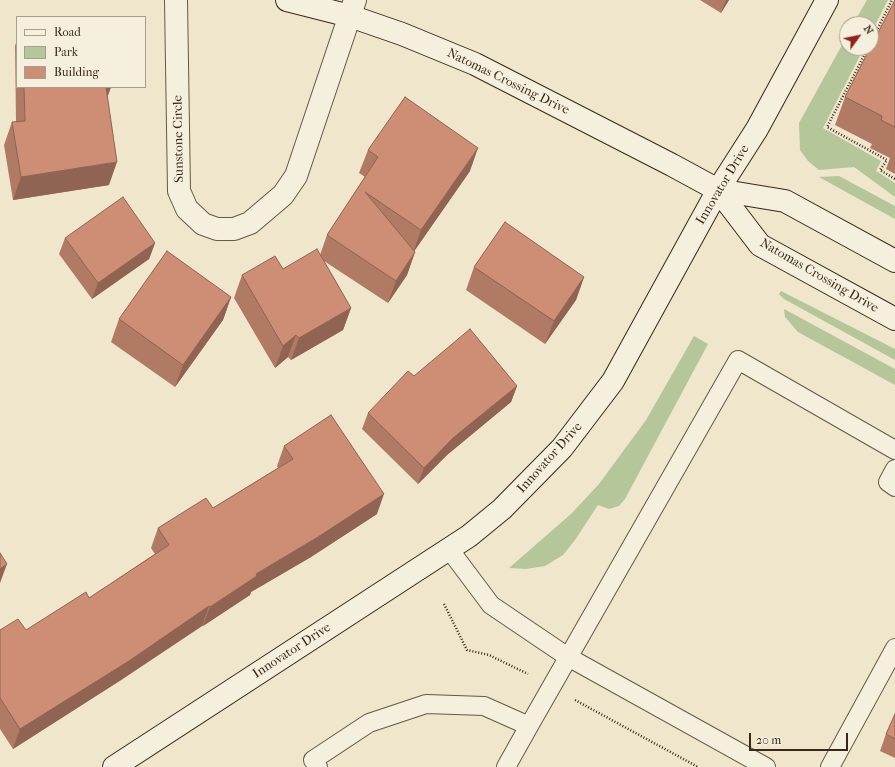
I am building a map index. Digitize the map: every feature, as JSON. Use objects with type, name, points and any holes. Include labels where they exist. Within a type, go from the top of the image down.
[{"type":"street","name":"Sunstone Circle","points":[[176,0],[179,191],[187,209],[203,224],[217,229],[234,229],[250,223],[283,195],[296,176],[353,8]]},
{"type":"street","name":"Natomas Crossing Drive","points":[[287,0],[353,8],[402,34],[475,64],[718,190],[785,201],[895,261]]},
{"type":"street","name":"Innovator Drive","points":[[114,767],[469,536],[502,509],[562,448],[613,381],[718,190],[757,129],[827,0]]},
{"type":"street","name":"Natomas Crossing Drive","points":[[718,190],[760,245],[895,319]]},
{"type":"lane","points":[[506,767],[738,360],[895,450]]},
{"type":"lane","points":[[895,469],[888,482],[895,487]]},
{"type":"lane","points":[[449,549],[492,605],[568,658],[766,767]]},
{"type":"lane","points":[[830,767],[895,648]]},
{"type":"lane","points":[[318,767],[313,760],[369,723],[426,704],[484,706],[529,726]]},
{"type":"path","points":[[879,26],[892,0]]},
{"type":"path","points":[[864,56],[827,127],[887,160],[880,170],[895,179]]},
{"type":"green space","points":[[867,0],[888,0],[879,17],[879,16],[858,16]]},
{"type":"green space","points":[[839,50],[839,56],[860,56],[823,128],[881,161],[876,171],[895,183],[895,197],[854,167],[819,170],[808,161],[800,150],[799,123]]},
{"type":"green space","points":[[839,176],[895,206],[895,219],[819,177]]},
{"type":"green space","points":[[781,291],[895,349],[895,360],[784,299],[779,294]]},
{"type":"green space","points":[[784,309],[895,369],[895,385],[798,332],[785,317]]},
{"type":"green space","points":[[694,336],[708,344],[625,499],[619,506],[609,509],[598,505],[575,540],[563,555],[545,566],[526,569],[509,568],[571,514],[599,484],[646,420]]},
{"type":"building","points":[[895,0],[895,127],[881,120],[882,116],[845,97],[866,56],[879,56],[879,31]]},
{"type":"building","points":[[24,88],[106,88],[117,162],[21,177],[12,122],[25,121]]},
{"type":"building","points":[[405,97],[478,148],[421,230],[365,192],[415,252],[396,281],[327,235],[378,157],[368,150]]},
{"type":"building","points":[[123,197],[155,243],[98,283],[65,238]]},
{"type":"building","points":[[505,222],[584,277],[554,321],[474,267]]},
{"type":"building","points":[[317,249],[351,308],[299,338],[296,335],[283,346],[242,275],[275,256],[283,269]]},
{"type":"building","points":[[167,251],[231,297],[183,365],[119,319]]},
{"type":"building","points":[[470,329],[517,386],[453,438],[424,468],[368,413],[408,371],[414,376]]},
{"type":"building","points":[[331,415],[384,494],[318,537],[256,574],[257,576],[210,607],[209,606],[129,661],[20,729],[0,698],[0,630],[18,619],[26,630],[86,592],[89,598],[169,545],[158,528],[206,498],[213,508],[293,459],[284,446]]},
{"type":"building","points":[[0,553],[7,564],[0,569]]},
{"type":"building","points":[[895,714],[895,739],[886,734]]}]
